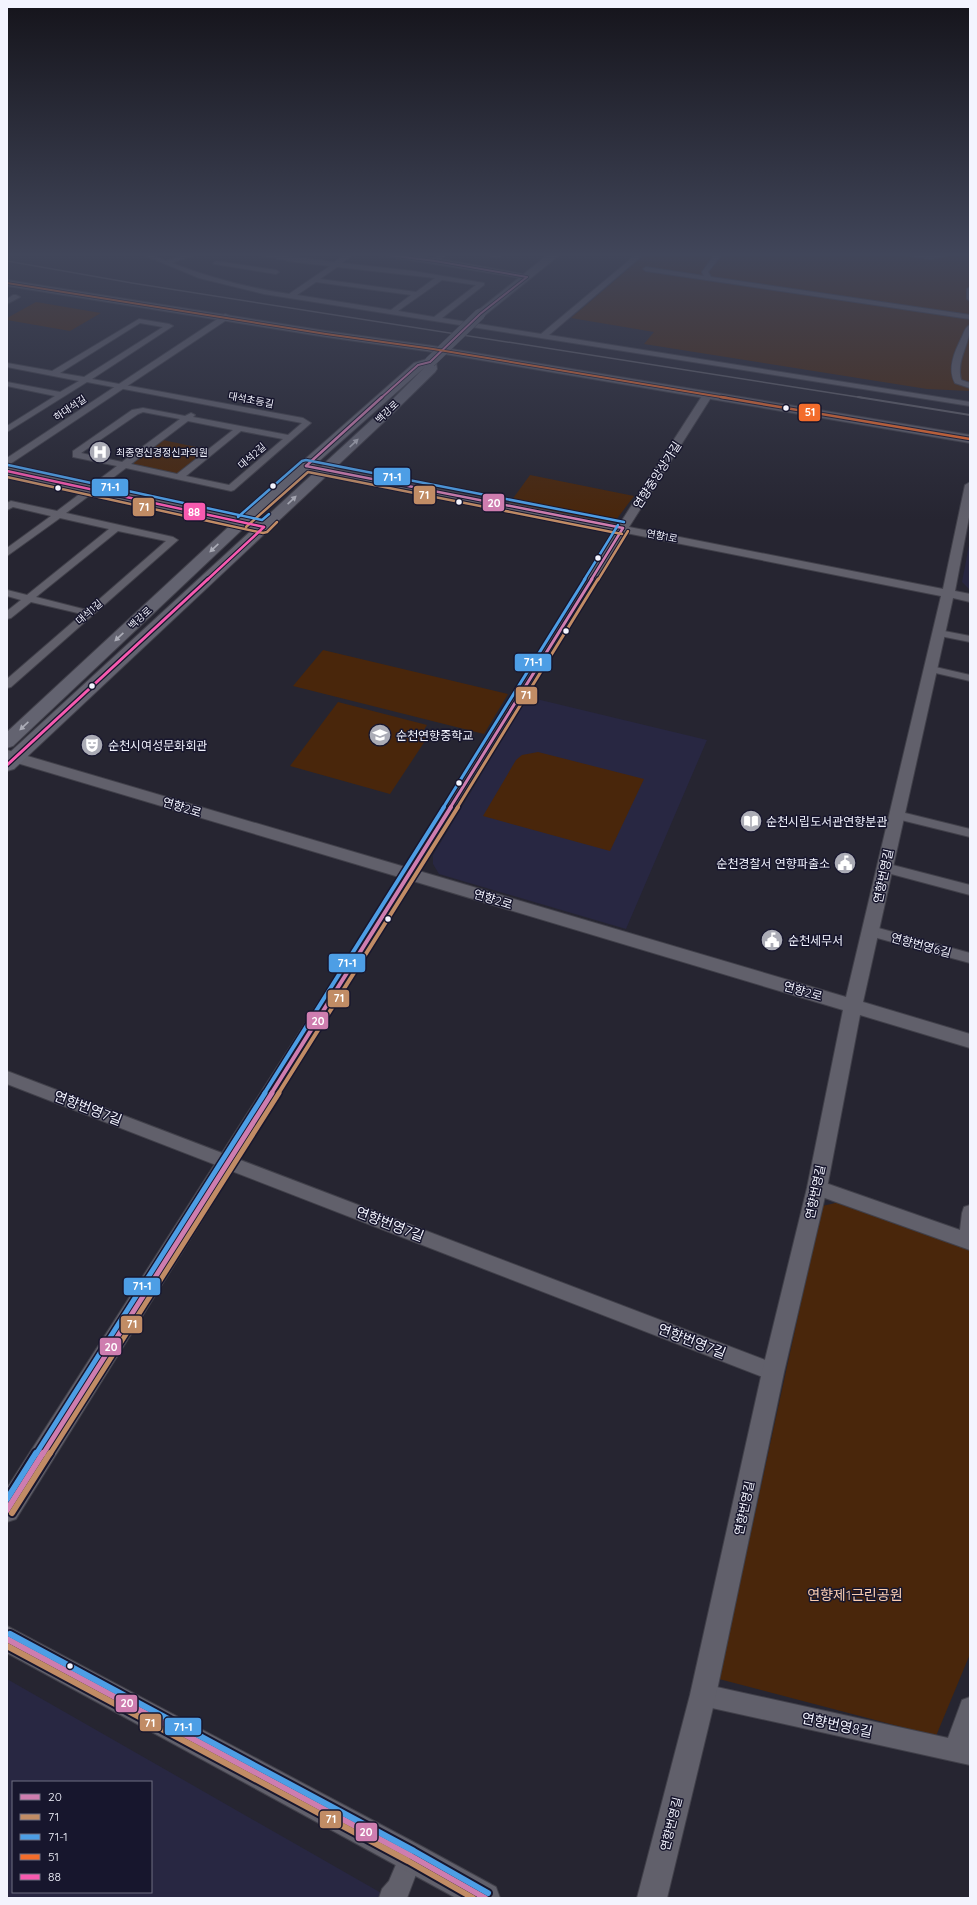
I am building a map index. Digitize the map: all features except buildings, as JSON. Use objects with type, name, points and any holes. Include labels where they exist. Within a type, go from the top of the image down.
[{"type":"main road","points":[[387,342],[970,439]]},
{"type":"main road","points":[[430,362],[451,342]]},
{"type":"main road","name":"백강로","points":[[430,362],[431,369],[326,470],[9,755],[242,522],[418,365],[430,362]]},
{"type":"main road","points":[[7,471],[264,527]]},
{"type":"street","points":[[54,373],[104,342]]},
{"type":"street","points":[[7,430],[144,342]]},
{"type":"street","name":"하대석길","points":[[7,463],[188,342]]},
{"type":"street","points":[[573,342],[970,404]]},
{"type":"street","points":[[962,342],[955,366],[958,381],[970,386]]},
{"type":"street","name":"대석초등길","points":[[7,364],[303,420],[307,423],[289,438]]},
{"type":"street","points":[[7,384],[61,395]]},
{"type":"street","points":[[7,394],[21,387]]},
{"type":"street","name":"연향중앙상가길","points":[[7,1510],[348,973],[623,528],[707,396]]},
{"type":"street","points":[[7,553],[208,402]]},
{"type":"street","name":"대석2길","points":[[143,410],[289,438],[231,488],[76,455],[76,453],[135,412],[143,410]]},
{"type":"street","points":[[179,477],[239,429]]},
{"type":"street","name":"연향1로","points":[[306,466],[970,598]]},
{"type":"street","name":"연향번영길","points":[[652,1898],[703,1696],[773,1372],[817,1188],[853,1006],[948,594],[970,485]]},
{"type":"street","points":[[9,506],[57,514],[117,527]]},
{"type":"street","points":[[7,616],[117,527]]},
{"type":"street","name":"대석1길","points":[[7,685],[173,540],[117,527]]},
{"type":"street","points":[[7,593],[88,613]]},
{"type":"street","points":[[939,633],[970,639]]},
{"type":"street","points":[[931,669],[970,678]]},
{"type":"street","name":"연향2로","points":[[9,755],[970,1041]]},
{"type":"street","points":[[897,815],[970,833]]},
{"type":"street","points":[[885,868],[970,890]]},
{"type":"street","name":"연향번영6길","points":[[871,931],[970,958]]},
{"type":"street","name":"연향번영7길","points":[[7,1076],[773,1372]]},
{"type":"street","points":[[817,1188],[968,1241],[970,1213]]},
{"type":"street","points":[[7,1639],[411,1856],[485,1898]]},
{"type":"street","name":"연향번영8길","points":[[703,1696],[962,1752]]},
{"type":"street","points":[[962,1752],[970,1708]]},
{"type":"street","points":[[391,1898],[398,1888],[411,1856]]},
{"type":"shaded area","points":[[970,540],[970,590],[962,582]]},
{"type":"shaded area","points":[[528,697],[707,740],[626,929],[439,874],[433,864],[433,855]]},
{"type":"shaded area","points":[[7,1679],[390,1898],[7,1898]]},
{"type":"green space","points":[[646,342],[970,342],[970,391],[927,389],[644,344]]},
{"type":"green space","points":[[163,440],[210,450],[178,475],[134,465],[134,461]]},
{"type":"green space","points":[[530,475],[634,496],[616,520],[609,522],[509,504]]},
{"type":"green space","points":[[323,650],[508,694],[484,734],[293,686]]},
{"type":"green space","points":[[338,702],[427,725],[420,736],[427,738],[390,794],[290,766]]},
{"type":"green space","points":[[538,752],[644,779],[610,851],[483,816],[516,760],[522,755]]},
{"type":"green space","name":"연향제1근린공원","points":[[840,1202],[970,1246],[970,1654],[936,1736],[719,1679],[822,1206]]},
{"type":"railway","points":[[507,342],[864,398]]},
{"type":"railway","points":[[858,397],[970,415]]},
{"type":"transit line","name":"51","points":[[382,342],[433,349],[970,439]]},
{"type":"transit line","name":"20","points":[[306,466],[418,365],[430,362],[451,342]]},
{"type":"transit line","name":"71-1","points":[[238,517],[302,461],[306,460],[624,522]]},
{"type":"transit line","name":"71-1","points":[[8,465],[262,520],[269,514]]},
{"type":"transit line","name":"20","points":[[306,466],[623,528]]},
{"type":"transit line","name":"88","points":[[7,471],[264,527]]},
{"type":"transit line","name":"71","points":[[246,527],[308,472],[622,534]]},
{"type":"transit line","name":"71","points":[[7,477],[263,533],[267,532],[277,522]]},
{"type":"transit line","name":"71-1","points":[[7,1499],[343,970],[618,525]]},
{"type":"transit line","name":"88","points":[[7,765],[264,527]]},
{"type":"transit line","name":"20","points":[[7,1510],[348,973],[623,528]]},
{"type":"transit line","name":"71","points":[[12,1513],[353,976],[628,531]]},
{"type":"transit line","name":"71-1","points":[[10,1634],[414,1851],[488,1893]]},
{"type":"transit line","name":"20","points":[[7,1639],[411,1856],[485,1898]]},
{"type":"transit line","name":"71","points":[[7,1646],[408,1861],[473,1898]]},
{"type":"place","name":"최종영신경정신과의원","points":[[100,452]]},
{"type":"place","name":"순천연향중학교","points":[[380,735]]},
{"type":"place","name":"순천시여성문화회관","points":[[92,745]]},
{"type":"place","name":"순천시립도서관연향분관","points":[[751,821]]},
{"type":"place","name":"순천경찰서 연향파출소","points":[[845,863]]},
{"type":"place","name":"순천세무서","points":[[772,940]]}]
